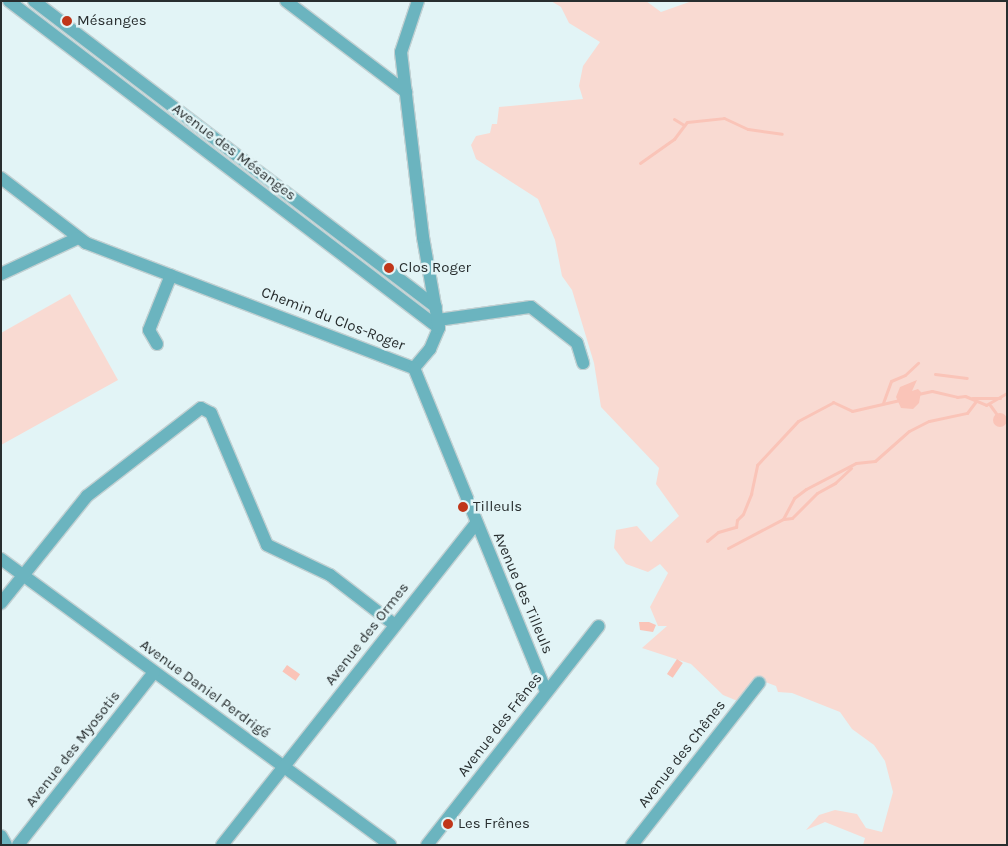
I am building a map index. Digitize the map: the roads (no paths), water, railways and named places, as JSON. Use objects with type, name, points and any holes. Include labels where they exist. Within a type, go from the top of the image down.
[{"type":"street","name":"Avenue des Mésanges","points":[[9,1],[437,318]]},
{"type":"street","name":"Avenue des Mésanges","points":[[34,1],[437,318]]},
{"type":"street","points":[[286,1],[406,92]]},
{"type":"street","points":[[418,1],[401,52],[423,237],[437,318],[531,307],[577,343],[582,363]]},
{"type":"street","name":"Chemin du Clos-Roger","points":[[1,178],[78,238],[414,368],[430,349],[437,318]]},
{"type":"street","points":[[1,274],[78,238]]},
{"type":"street","points":[[157,344],[149,330],[171,275]]},
{"type":"street","name":"Avenue des Tilleuls","points":[[414,368],[546,692]]},
{"type":"street","points":[[1,603],[25,577],[87,496],[201,408],[211,412],[267,545],[330,574],[395,625]]},
{"type":"street","name":"Avenue des Ormes","points":[[222,845],[476,523]]},
{"type":"street","name":"Avenue Daniel Perdrigé","points":[[1,559],[390,845]]},
{"type":"street","name":"Avenue des Frênes","points":[[427,845],[598,626]]},
{"type":"street","name":"Avenue des Myosotis","points":[[18,845],[154,672]]},
{"type":"street","name":"Avenue des Chênes","points":[[632,845],[759,683]]},
{"type":"street","points":[[1,836],[6,845]]},
{"type":"waterway","points":[[640,163],[674,139],[687,122],[724,118],[748,129],[782,134]]},
{"type":"waterway","points":[[674,119],[684,125]]},
{"type":"waterway","points":[[883,403],[891,381],[905,375],[918,363]]},
{"type":"waterway","points":[[935,374],[967,378]]},
{"type":"waterway","points":[[918,394],[932,391],[957,397],[965,396],[986,405],[1007,393]]},
{"type":"waterway","points":[[972,398],[1000,398]]},
{"type":"waterway","points":[[707,541],[718,532],[736,527],[737,520],[743,514],[751,494],[757,465],[798,421],[833,402],[852,411],[900,400]]},
{"type":"waterway","points":[[728,548],[783,519],[794,498],[806,489],[856,463],[875,461],[909,431],[929,421],[967,413],[976,401]]},
{"type":"waterway","points":[[990,405],[998,416]]},
{"type":"waterway","points":[[784,519],[792,518],[817,493],[835,483],[851,468]]},
{"type":"place","name":"Mésanges","points":[[67,21]]},
{"type":"place","name":"Clos Roger","points":[[389,268]]},
{"type":"place","name":"Tilleuls","points":[[463,507]]},
{"type":"place","name":"Les Frênes","points":[[448,824]]}]
